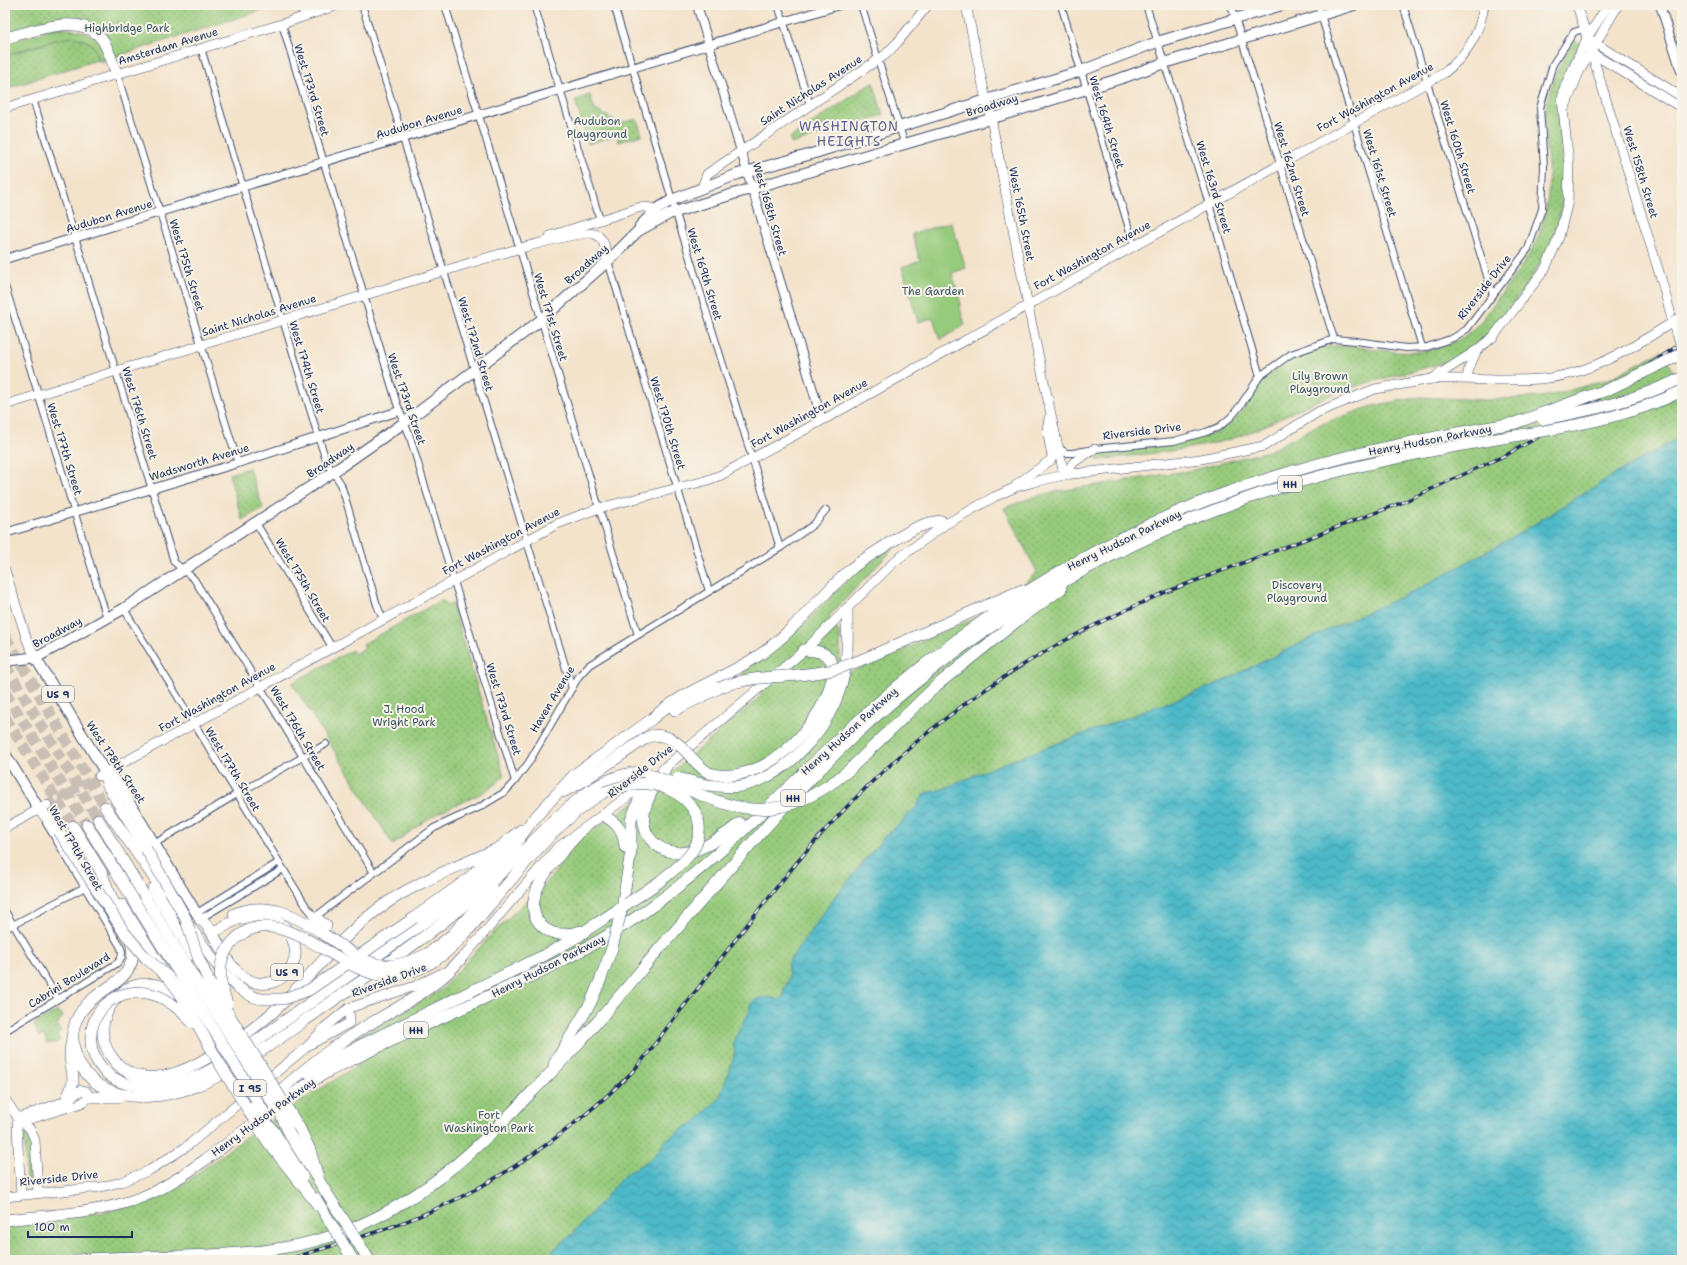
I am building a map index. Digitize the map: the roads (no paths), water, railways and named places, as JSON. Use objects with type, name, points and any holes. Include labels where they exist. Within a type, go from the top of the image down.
[{"type":"highway","points":[[5,38],[65,25],[76,25],[87,28],[96,33],[104,42],[117,74]]},
{"type":"highway","points":[[1515,423],[1609,389],[1682,354]]},
{"type":"highway","name":"Henry Hudson Parkway","points":[[5,1220],[97,1209],[132,1201],[171,1182],[228,1143],[309,1083],[331,1070],[553,966],[613,932],[646,911],[689,877],[870,710],[926,663],[985,620],[1066,568],[1132,533],[1192,506],[1239,488],[1311,466],[1361,453],[1433,438],[1614,405],[1648,393],[1682,378]]},
{"type":"highway","name":"Henry Hudson Parkway","points":[[77,1260],[139,1256],[235,1254],[275,1250],[336,1235],[377,1218],[416,1196],[459,1164],[547,1077],[576,1046],[658,950],[792,799],[851,740],[904,692],[961,647],[1030,601],[1085,570],[1180,524],[1225,506],[1316,477],[1380,461],[1590,423],[1654,404],[1682,391]]},
{"type":"highway","points":[[88,1097],[167,1094],[194,1087],[226,1072],[283,1029],[418,922],[531,822],[574,775],[652,719],[664,708],[741,666],[769,647],[801,620],[848,572],[864,560],[917,527],[929,522],[945,522]]},
{"type":"highway","points":[[644,772],[730,805],[760,810],[784,806],[805,798],[830,785],[849,770],[942,681],[995,638],[1085,570]]},
{"type":"highway","points":[[652,719],[666,714],[718,688],[746,680],[824,672],[844,667],[1010,595],[1045,582]]},
{"type":"highway","points":[[216,1035],[185,1015],[170,1002],[153,995],[134,992],[113,998],[99,1012],[91,1031],[92,1050],[99,1065],[107,1074],[122,1083],[134,1086],[160,1086],[198,1076],[283,1029],[443,922],[476,896],[516,860],[556,818],[590,790],[615,777],[644,772],[660,772],[708,786],[736,786],[760,779],[792,759],[815,736],[831,712],[844,678],[847,655],[847,609]]},
{"type":"highway","points":[[557,794],[580,783],[646,738],[654,735],[662,736],[675,741],[697,764],[709,773],[731,776],[754,770],[779,755],[805,731],[823,703],[831,683],[833,672],[832,662],[827,656],[804,650]]},
{"type":"highway","points":[[666,767],[644,811],[643,820],[646,830],[653,842],[663,849],[675,852],[694,851],[709,845],[736,826],[765,800],[794,781]]},
{"type":"highway","name":"US 9","points":[[102,774],[115,799],[180,906],[189,926],[198,957],[207,979],[300,1128],[310,1150],[318,1177]]},
{"type":"highway","points":[[232,1021],[221,985],[220,966],[229,946],[244,933],[259,928],[280,929],[303,938],[354,966],[373,974],[392,976],[412,972],[434,961],[455,945],[548,838],[582,807],[614,785],[626,780],[659,778]]},
{"type":"highway","points":[[246,1130],[267,1107],[322,1066],[394,1028],[545,955],[579,936],[675,869],[691,853],[698,834],[697,816],[692,806],[680,795],[671,790],[653,784],[637,784],[604,792]]},
{"type":"highway","points":[[547,1077],[563,1046],[590,1004],[612,948],[623,901],[630,851],[631,820],[645,784]]},
{"type":"highway","points":[[43,807],[124,932],[142,954],[165,974],[216,1035],[280,1141]]},
{"type":"highway","name":"I 95","points":[[245,992],[235,985],[226,975],[172,904],[105,807],[197,954],[267,1078],[274,1092],[283,1120],[290,1135],[369,1260]]},
{"type":"highway","points":[[603,815],[615,822],[621,830],[625,840],[628,864]]},
{"type":"highway","name":"I 95","points":[[98,819],[318,1205],[353,1260]]},
{"type":"highway","points":[[199,916],[207,934],[238,987],[261,999],[284,999],[309,990],[461,897],[514,846],[531,822]]},
{"type":"highway","name":"I 95","points":[[87,825],[318,1177],[369,1260]]},
{"type":"highway","name":"I 95","points":[[73,826],[238,1091],[270,1127],[280,1141],[353,1260]]},
{"type":"highway","points":[[579,833],[550,867],[541,881],[534,900],[533,910],[539,922],[555,934],[568,935],[588,929]]},
{"type":"highway","points":[[290,1135],[216,1035],[203,1016],[188,1000],[168,988],[149,984],[131,987],[116,999],[106,1014],[103,1031],[104,1041],[110,1054],[120,1067],[130,1073],[145,1078],[175,1074],[188,1069],[233,1042],[262,1022],[354,929],[384,905],[413,888],[501,847]]},
{"type":"highway","points":[[315,917],[325,931],[357,956],[374,964],[394,966],[408,963],[429,953],[453,934],[500,881],[516,860]]},
{"type":"highway","points":[[66,1101],[72,1083],[70,1056],[74,1025],[83,1008],[123,977],[130,967],[133,957],[131,938],[100,870]]},
{"type":"highway","name":"US 9","points":[[199,916],[210,930],[232,967],[249,980],[262,983],[274,981],[284,975],[291,965],[295,951],[293,940],[286,928],[276,921],[262,917],[247,917],[216,928],[225,918],[238,912],[255,908],[268,908],[298,918],[325,931]]},
{"type":"highway","points":[[197,954],[201,987],[207,1001],[216,1035],[220,1064],[271,1147],[318,1205]]},
{"type":"highway","points":[[228,1143],[252,1114],[330,1050],[353,1034],[430,987],[450,973],[460,960]]},
{"type":"highway","points":[[73,1039],[77,1060],[91,1079],[110,1091],[130,1096]]},
{"type":"main road","name":"Amsterdam Avenue","points":[[5,108],[282,24],[338,5]]},
{"type":"main road","name":"Saint Nicholas Avenue","points":[[702,188],[707,174],[741,150],[878,61],[897,43],[928,5]]},
{"type":"main road","name":"West 165th Street","points":[[966,5],[991,118],[1028,306],[1064,475]]},
{"type":"main road","name":"Broadway","points":[[5,661],[35,657],[124,609],[333,472],[404,422],[541,320],[608,260],[657,209],[672,200],[747,171],[819,152],[1081,71],[1157,42],[1236,20],[1282,5]]},
{"type":"main road","name":"Broadway","points":[[638,230],[676,211],[905,145],[1086,89],[1164,63],[1242,40],[1319,10],[1354,5]]},
{"type":"main road","name":"Fort Washington Avenue","points":[[102,774],[526,540],[564,521],[599,508],[721,475],[1028,306],[1452,67],[1469,48],[1480,26],[1484,5]]},
{"type":"main road","name":"West 158th Street","points":[[1577,5],[1584,28],[1592,40],[1590,52],[1640,209],[1676,334],[1682,346]]},
{"type":"main road","points":[[1592,40],[1594,27],[1608,5]]},
{"type":"main road","points":[[1592,40],[1618,5]]},
{"type":"main road","points":[[1592,40],[1681,93]]},
{"type":"main road","name":"Riverside Drive","points":[[5,1197],[38,1192],[101,1187],[132,1178],[155,1168],[183,1150],[309,1044],[322,1030],[343,1012],[358,1004],[424,982],[444,972],[460,960],[550,855],[666,767],[804,650],[895,561],[945,522],[1006,491],[1028,483],[1064,475],[1201,459],[1264,446],[1318,412],[1375,389],[1432,379],[1477,350],[1493,337],[1545,269],[1559,237],[1568,201],[1569,165],[1562,99],[1565,86],[1592,40]]},
{"type":"main road","points":[[1590,52],[1678,106]]},
{"type":"main road","name":"Riverside Drive","points":[[1564,112],[1580,72],[1590,52]]},
{"type":"main road","points":[[819,152],[822,168]]},
{"type":"main road","name":"Saint Nicholas Avenue","points":[[520,248],[548,236],[645,207],[657,209]]},
{"type":"main road","name":"Saint Nicholas Avenue","points":[[5,405],[520,248],[580,234],[592,233],[598,235],[603,242],[608,260]]},
{"type":"main road","points":[[1432,379],[1541,379],[1569,373],[1607,361],[1639,344],[1682,316]]},
{"type":"main road","name":"Riverside Drive","points":[[1467,378],[1469,368],[1477,350]]},
{"type":"main road","points":[[1006,491],[1051,460],[1052,457],[1047,429],[1050,412]]},
{"type":"main road","points":[[1064,475],[1074,462],[1094,449]]},
{"type":"main road","name":"West 178th Street","points":[[5,570],[27,640],[35,657],[102,774],[117,782],[199,916]]},
{"type":"main road","name":"West 179th Street","points":[[5,754],[43,807]]},
{"type":"main road","points":[[5,828],[43,807]]},
{"type":"main road","points":[[82,1090],[88,1093],[88,1097],[79,1104],[27,1120],[18,1118],[66,1101],[82,1090]]},
{"type":"main road","points":[[5,1099],[18,1118],[30,1129],[35,1140],[38,1192]]},
{"type":"main road","points":[[18,1118],[17,1128],[21,1194]]},
{"type":"street","name":"West 172nd Street","points":[[362,5],[572,688]]},
{"type":"street","name":"West 171st Street","points":[[445,5],[638,635]]},
{"type":"street","points":[[534,5],[600,220]]},
{"type":"street","name":"West 169th Street","points":[[614,5],[634,68],[672,200],[780,548]]},
{"type":"street","name":"West 168th Street","points":[[697,5],[822,420]]},
{"type":"street","points":[[778,5],[810,105]]},
{"type":"street","name":"Audubon Avenue","points":[[5,259],[479,116],[839,5]]},
{"type":"street","points":[[861,5],[905,145]]},
{"type":"street","name":"West 164th Street","points":[[1061,5],[1134,245]]},
{"type":"street","name":"West 163rd Street","points":[[1146,5],[1209,204],[1260,376]]},
{"type":"street","name":"West 162nd Street","points":[[1231,5],[1334,339]]},
{"type":"street","name":"West 160th Street","points":[[1403,5],[1493,295]]},
{"type":"street","points":[[1660,5],[1682,74]]},
{"type":"street","name":"West 161st Street","points":[[1319,10],[1422,347]]},
{"type":"street","name":"West 173rd Street","points":[[282,24],[399,411],[404,422],[454,580],[515,781]]},
{"type":"street","points":[[1584,28],[1594,27]]},
{"type":"street","name":"Riverside Drive","points":[[1057,445],[1066,453],[1073,453],[1094,449],[1174,441],[1219,427],[1240,406],[1260,376],[1291,354],[1334,339],[1406,348],[1422,347],[1453,338],[1467,329],[1528,249],[1542,209],[1544,166],[1540,108],[1553,64],[1574,32],[1584,28]]},
{"type":"street","name":"West 174th Street","points":[[200,48],[318,436],[327,463],[341,484],[377,605],[383,619]]},
{"type":"street","name":"West 175th Street","points":[[117,74],[238,462]]},
{"type":"street","points":[[1678,106],[1681,93]]},
{"type":"street","name":"West 176th Street","points":[[33,99],[174,562],[194,579],[374,873]]},
{"type":"street","name":"West 170th Street","points":[[608,260],[709,591]]},
{"type":"street","name":"West 177th Street","points":[[5,286],[107,618]]},
{"type":"street","name":"Wadsworth Avenue","points":[[5,533],[399,411]]},
{"type":"street","name":"Haven Avenue","points":[[315,917],[434,828],[492,800],[505,792],[529,762],[585,668],[780,548],[813,525],[826,510]]},
{"type":"street","name":"West 175th Street","points":[[256,523],[332,647]]},
{"type":"street","name":"West 177th Street","points":[[124,609],[283,869],[306,906],[315,917]]},
{"type":"street","points":[[154,844],[237,794],[326,744]]},
{"type":"street","name":"West 179th Street","points":[[43,807],[84,887],[120,946],[122,956]]},
{"type":"street","points":[[199,916],[279,862]]},
{"type":"street","points":[[199,916],[283,869]]},
{"type":"street","points":[[5,929],[84,887]]},
{"type":"street","points":[[5,912],[58,999]]},
{"type":"street","name":"Cabrini Boulevard","points":[[5,1031],[116,964],[122,956]]},
{"type":"water","points":[[1682,436],[1682,1260],[548,1260],[555,1248],[572,1235],[621,1179],[629,1172],[649,1160],[658,1152],[665,1141],[687,1126],[693,1124],[719,1099],[733,1061],[735,1051],[733,1045],[736,1036],[750,1011],[750,1005],[759,998],[767,997],[778,1000],[784,996],[784,989],[789,980],[788,965],[792,957],[834,898],[886,835],[902,822],[907,814],[915,809],[925,793],[944,789],[989,769],[1215,685],[1332,628],[1417,590],[1520,533],[1587,491],[1597,487],[1598,484]]},
{"type":"tunnel","points":[[5,636],[105,807]]},
{"type":"tunnel","points":[[5,665],[98,819]]},
{"type":"tunnel","points":[[5,692],[87,825]]},
{"type":"tunnel","points":[[5,717],[73,826]]},
{"type":"tunnel","points":[[47,805],[99,776]]},
{"type":"railway","points":[[286,1260],[385,1229],[443,1206],[507,1171],[575,1123],[634,1070],[783,879],[822,833],[847,807],[873,781],[927,733],[985,690],[1015,670],[1089,628],[1166,592],[1401,503],[1506,455],[1547,432],[1682,343]]},
{"type":"district","name":"WASHINGTON HEIGHTS","points":[[849,134]]},
{"type":"park label","name":"Highbridge Park","points":[[127,28]]},
{"type":"park label","name":"Audubon Playground","points":[[597,127]]},
{"type":"park label","name":"The Garden","points":[[933,291]]},
{"type":"park label","name":"Lily Brown Playground","points":[[1320,382]]},
{"type":"park label","name":"Discovery Playground","points":[[1297,591]]},
{"type":"park label","name":"J. Hood Wright Park","points":[[404,715]]},
{"type":"park label","name":"Fort Washington Park","points":[[489,1121]]}]
